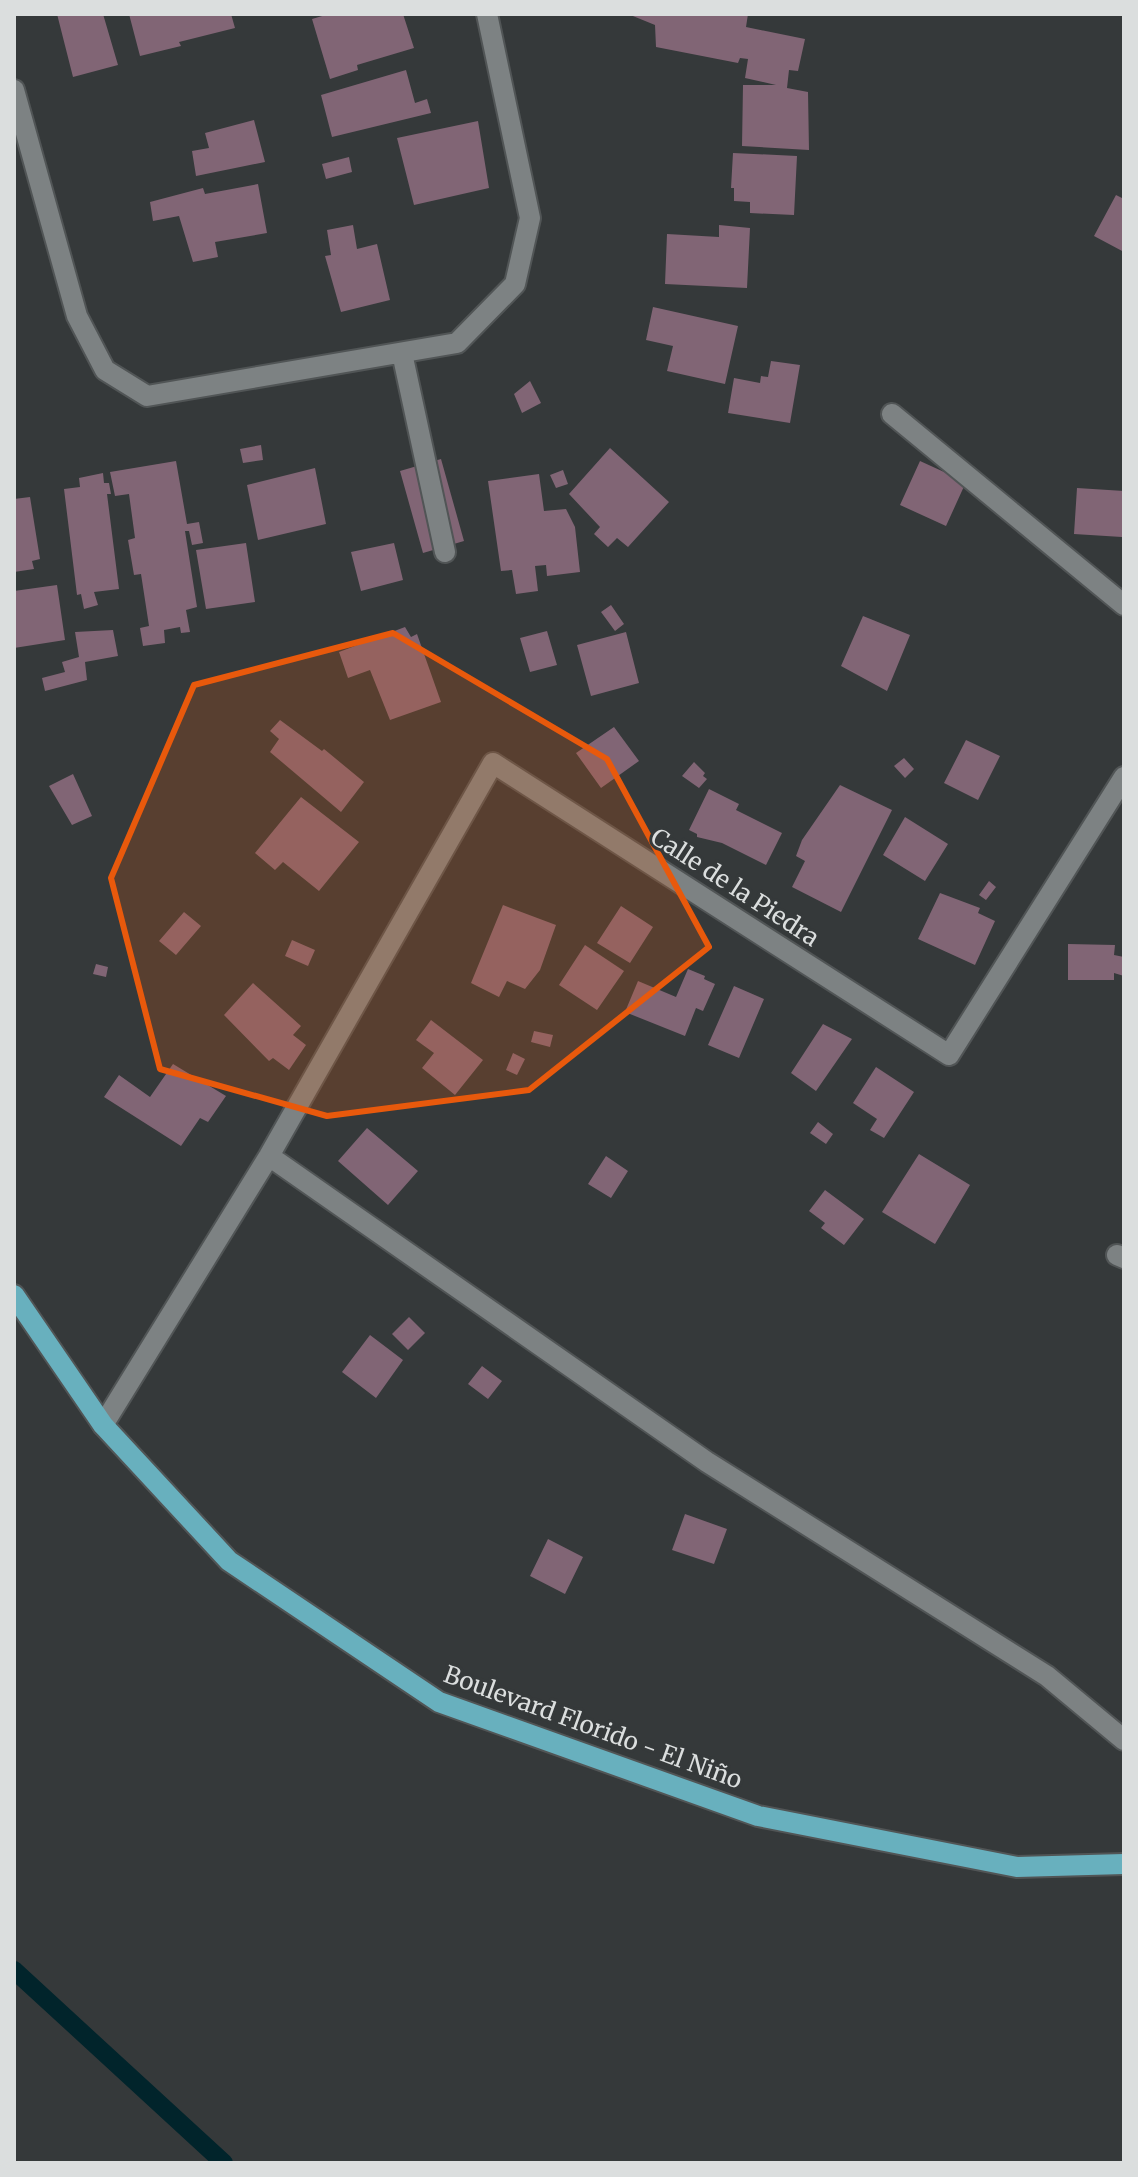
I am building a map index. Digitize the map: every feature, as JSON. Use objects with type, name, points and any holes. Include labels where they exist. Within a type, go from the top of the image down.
[{"type":"main road","name":"Boulevard Florido - El Niño","points":[[14,1295],[103,1425],[229,1561],[439,1702],[758,1816],[1017,1867],[1124,1864]]},
{"type":"street","points":[[14,90],[77,316],[105,370],[147,396],[457,343],[515,284],[530,218],[487,14]]},
{"type":"street","points":[[402,353],[445,552]]},
{"type":"street","points":[[892,414],[1124,605]]},
{"type":"street","name":"Calle de la Piedra","points":[[269,1156],[493,763],[949,1055],[1124,777]]},
{"type":"street","points":[[103,1425],[269,1156],[707,1462],[1047,1676],[1124,1740]]},
{"type":"highlighted area","points":[[393,633],[607,759],[709,947],[529,1090],[327,1116],[160,1069],[111,878],[194,685]]},
{"type":"building","points":[[57,14],[103,14],[118,65],[73,77]]},
{"type":"building","points":[[129,14],[231,14],[235,28],[179,42],[181,46],[140,56]]},
{"type":"building","points":[[329,14],[403,14],[414,48],[357,65],[358,70],[330,79],[312,19]]},
{"type":"building","points":[[628,14],[748,14],[746,27],[805,39],[798,71],[789,70],[787,88],[808,92],[809,150],[742,146],[743,85],[776,85],[745,78],[748,59],[740,58],[738,63],[656,47],[655,25]]},
{"type":"building","points":[[406,70],[415,103],[427,99],[431,113],[332,137],[321,95]]},
{"type":"building","points":[[254,120],[265,162],[196,176],[192,151],[209,148],[205,133]]},
{"type":"building","points":[[478,121],[489,188],[414,205],[397,138]]},
{"type":"building","points":[[733,153],[797,156],[794,215],[750,213],[750,202],[734,201],[734,188],[731,188]]},
{"type":"building","points":[[349,157],[352,172],[326,179],[322,164]]},
{"type":"building","points":[[258,184],[267,233],[215,242],[218,257],[193,262],[179,216],[153,221],[150,202],[203,188],[205,194]]},
{"type":"building","points":[[1116,195],[1124,199],[1124,252],[1094,236]]},
{"type":"building","points":[[353,225],[357,249],[377,244],[390,300],[341,312],[325,256],[331,255],[327,230]]},
{"type":"building","points":[[719,225],[750,228],[747,288],[665,284],[667,234],[719,237]]},
{"type":"building","points":[[653,307],[738,326],[725,384],[667,371],[673,346],[646,340]]},
{"type":"building","points":[[771,361],[800,365],[790,423],[728,413],[734,378],[760,383],[761,376],[768,377]]},
{"type":"building","points":[[530,381],[541,403],[522,413],[514,394]]},
{"type":"building","points":[[261,445],[263,460],[243,463],[240,449]]},
{"type":"building","points":[[610,448],[669,502],[628,547],[617,538],[608,547],[594,534],[600,527],[569,494]]},
{"type":"building","points":[[441,459],[464,541],[423,553],[400,471]]},
{"type":"building","points":[[176,461],[187,524],[199,522],[203,543],[192,545],[189,531],[185,531],[197,607],[186,610],[190,632],[181,633],[180,627],[164,630],[165,643],[143,646],[140,628],[149,626],[141,574],[134,575],[128,540],[135,538],[129,494],[115,496],[110,472]]},
{"type":"building","points":[[920,461],[966,482],[946,526],[900,505]]},
{"type":"building","points":[[315,468],[326,524],[258,540],[247,485]]},
{"type":"building","points":[[563,470],[568,484],[556,488],[550,475]]},
{"type":"building","points":[[103,473],[104,483],[109,483],[111,494],[107,494],[119,589],[94,592],[98,605],[84,609],[81,594],[77,595],[64,489],[80,487],[79,478]]},
{"type":"building","points":[[539,474],[544,511],[566,509],[575,527],[580,572],[547,576],[546,565],[535,566],[538,591],[516,594],[512,570],[501,571],[488,481]]},
{"type":"building","points":[[1077,488],[1124,491],[1122,537],[1074,534]]},
{"type":"building","points":[[30,497],[40,559],[32,561],[34,569],[14,572],[14,499]]},
{"type":"building","points":[[246,543],[255,602],[206,609],[196,550]]},
{"type":"building","points":[[394,543],[403,580],[361,591],[351,552]]},
{"type":"building","points":[[57,585],[65,640],[14,648],[14,591]]},
{"type":"building","points":[[611,605],[624,624],[615,631],[601,612]]},
{"type":"building","points":[[863,616],[910,635],[887,691],[841,666]]},
{"type":"building","points":[[405,627],[411,637],[417,634],[441,702],[390,720],[370,670],[348,678],[339,652]]},
{"type":"building","points":[[113,630],[118,656],[85,662],[87,680],[45,691],[42,678],[65,672],[62,662],[79,657],[75,632]]},
{"type":"building","points":[[547,631],[557,665],[530,672],[520,638]]},
{"type":"building","points":[[626,632],[639,683],[591,696],[577,645]]},
{"type":"building","points":[[280,720],[322,751],[324,749],[364,782],[341,812],[270,752],[279,739],[270,731]]},
{"type":"building","points":[[614,727],[639,761],[601,788],[576,753]]},
{"type":"building","points":[[966,740],[1000,756],[978,800],[944,783]]},
{"type":"building","points":[[904,758],[914,769],[905,778],[894,766]]},
{"type":"building","points":[[694,762],[707,779],[699,788],[682,776]]},
{"type":"building","points":[[73,774],[92,816],[72,825],[49,786]]},
{"type":"building","points":[[840,785],[892,810],[841,912],[792,887],[805,861],[796,856],[802,840]]},
{"type":"building","points":[[709,789],[739,804],[736,810],[782,833],[766,865],[722,843],[697,837],[689,830]]},
{"type":"building","points":[[301,797],[359,842],[319,891],[283,862],[275,870],[255,853]]},
{"type":"building","points":[[905,817],[948,844],[925,881],[883,855]]},
{"type":"building","points":[[989,881],[996,887],[986,900],[979,895]]},
{"type":"building","points":[[940,893],[980,908],[978,913],[995,921],[975,965],[918,939]]},
{"type":"building","points":[[503,905],[556,925],[540,970],[525,989],[507,981],[499,997],[471,983]]},
{"type":"building","points":[[621,906],[653,927],[630,963],[597,943]]},
{"type":"building","points":[[184,912],[201,926],[176,955],[159,941]]},
{"type":"building","points":[[292,940],[315,950],[308,966],[285,956]]},
{"type":"building","points":[[1068,944],[1115,945],[1114,955],[1124,957],[1124,976],[1114,973],[1114,980],[1068,980]]},
{"type":"building","points":[[585,945],[624,971],[597,1010],[559,985]]},
{"type":"building","points":[[96,964],[108,967],[106,977],[93,974]]},
{"type":"building","points":[[688,969],[715,984],[703,1011],[696,1008],[685,1036],[625,1012],[638,981],[676,997]]},
{"type":"building","points":[[253,983],[301,1026],[293,1035],[306,1045],[289,1070],[273,1058],[269,1061],[224,1015]]},
{"type":"building","points":[[734,986],[764,999],[739,1058],[708,1045]]},
{"type":"building","points":[[431,1020],[483,1060],[455,1095],[422,1068],[434,1053],[416,1040]]},
{"type":"building","points":[[823,1024],[852,1039],[816,1091],[791,1073]]},
{"type":"building","points":[[534,1031],[553,1035],[550,1047],[531,1042]]},
{"type":"building","points":[[513,1053],[525,1059],[517,1075],[506,1070]]},
{"type":"building","points":[[173,1064],[226,1096],[208,1122],[200,1118],[181,1146],[104,1097],[119,1075],[150,1097]]},
{"type":"building","points":[[876,1067],[914,1092],[884,1138],[870,1130],[877,1119],[853,1103]]},
{"type":"building","points":[[818,1122],[833,1134],[826,1144],[810,1133]]},
{"type":"building","points":[[367,1128],[418,1171],[388,1205],[338,1161]]},
{"type":"building","points":[[919,1154],[970,1185],[935,1244],[882,1212]]},
{"type":"building","points":[[606,1156],[628,1171],[611,1198],[588,1184]]},
{"type":"building","points":[[825,1190],[864,1219],[844,1245],[821,1228],[825,1223],[809,1211]]},
{"type":"building","points":[[409,1317],[425,1333],[408,1350],[392,1334]]},
{"type":"building","points":[[370,1335],[403,1360],[376,1398],[342,1372]]},
{"type":"building","points":[[482,1366],[502,1381],[488,1399],[468,1384]]},
{"type":"building","points":[[685,1514],[727,1529],[714,1564],[672,1550]]},
{"type":"building","points":[[548,1539],[583,1557],[565,1594],[530,1576]]},
{"type":"waterway","points":[[14,1970],[224,2163]]}]
